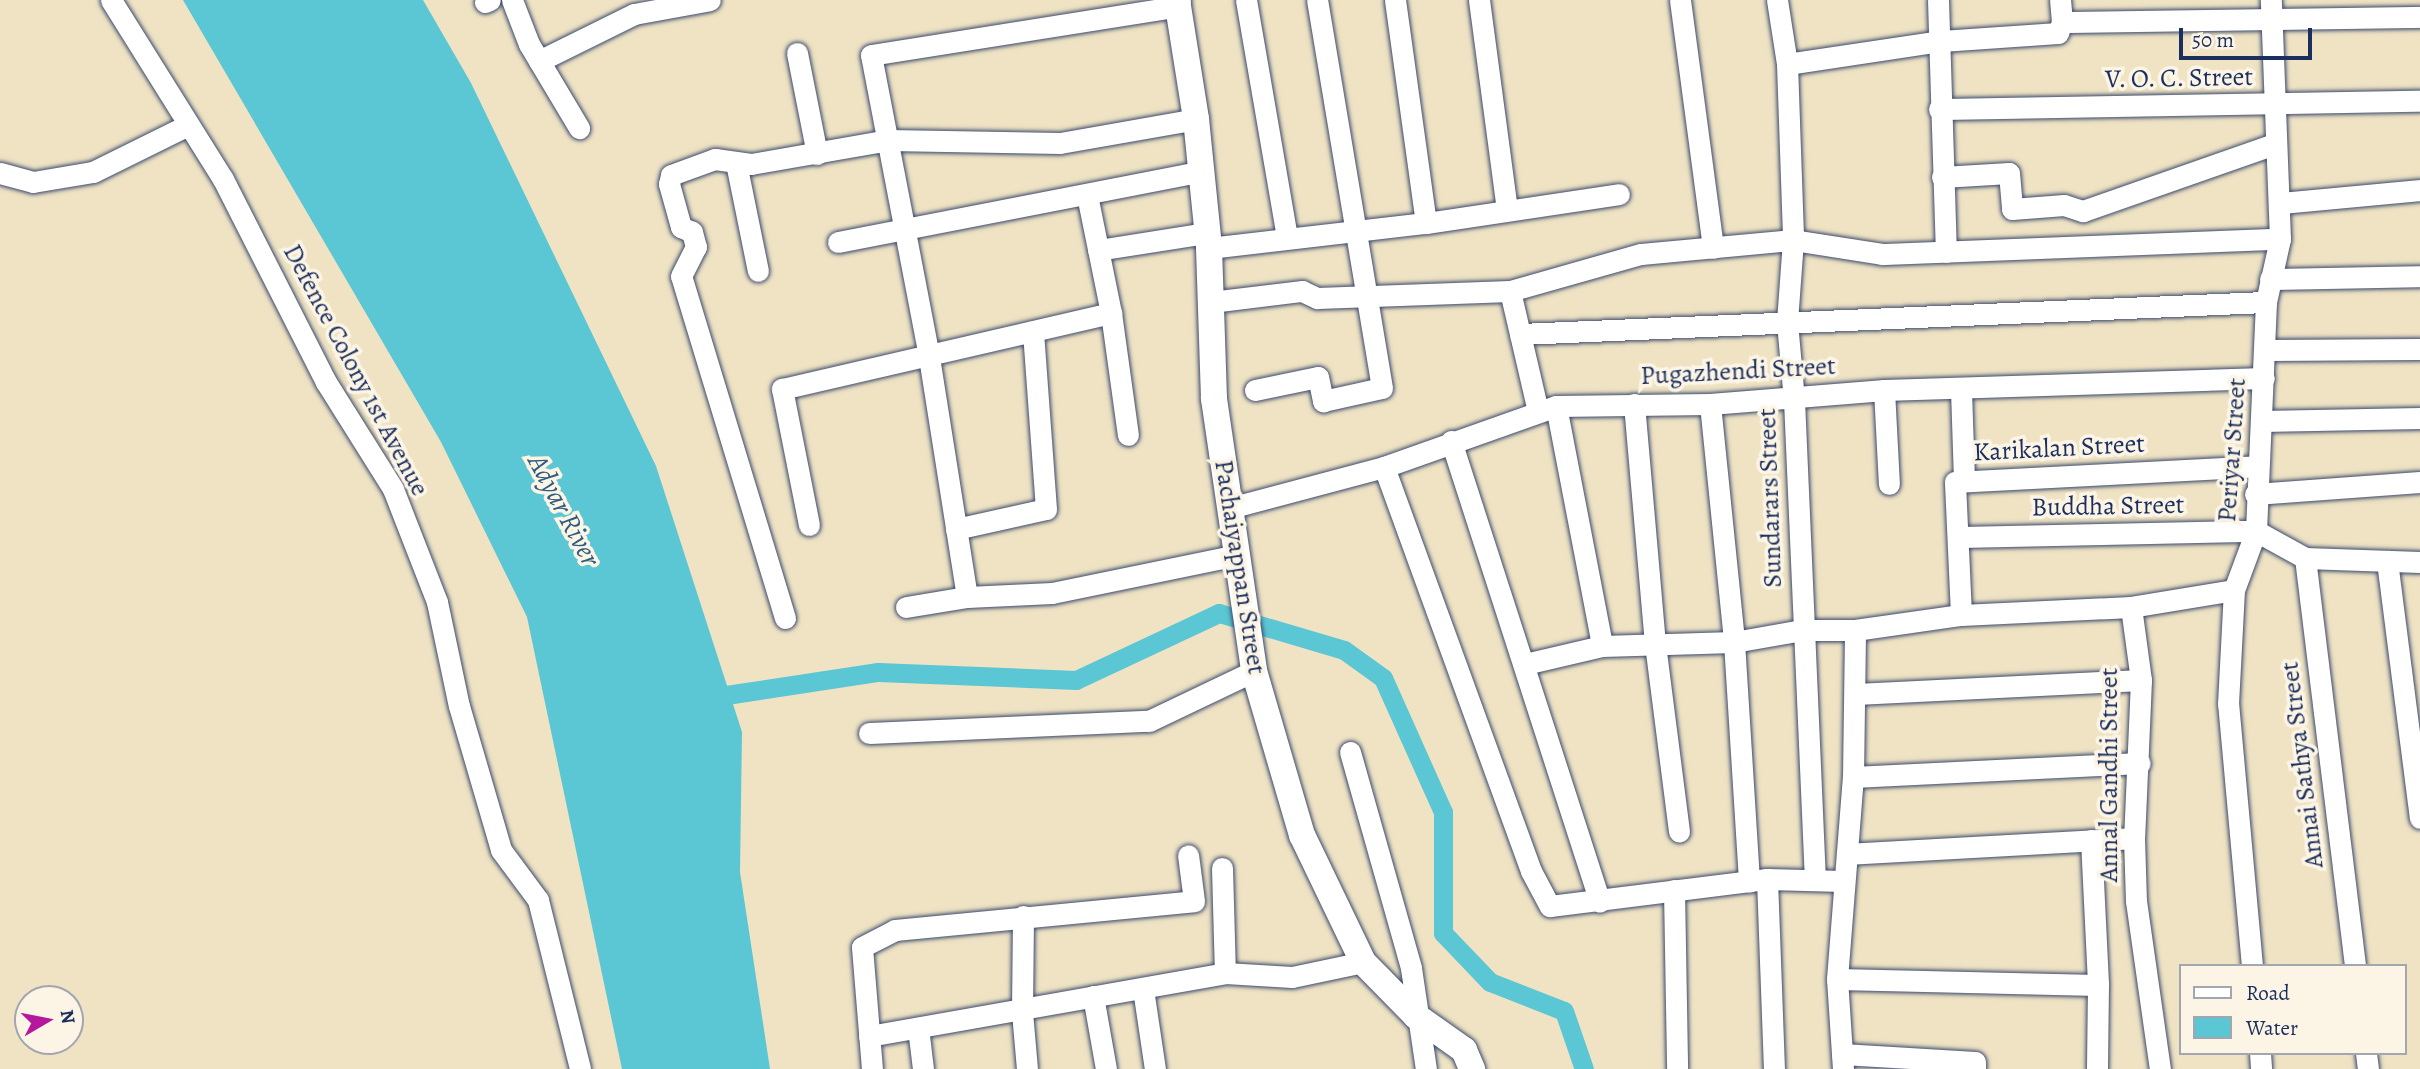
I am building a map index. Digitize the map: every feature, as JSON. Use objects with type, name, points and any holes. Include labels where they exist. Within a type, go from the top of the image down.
[{"type":"main road","name":"Pachaiyappan Street","points":[[1179,2],[1196,119],[1199,172],[1208,240],[1214,399],[1253,667],[1302,835],[1363,962],[1416,1016],[1464,1051],[1472,1069]]},
{"type":"street","name":"Defence Colony 1st Avenue","points":[[111,0],[223,179],[326,382],[393,489],[437,602],[458,706],[501,850],[538,900],[580,1069]]},
{"type":"street","points":[[512,0],[539,61],[579,128]]},
{"type":"street","points":[[539,61],[634,13],[710,0]]},
{"type":"street","points":[[1246,0],[1287,237]]},
{"type":"street","points":[[1255,390],[1318,377],[1323,401],[1382,388],[1363,294],[1317,0]]},
{"type":"street","points":[[1395,0],[1426,223]]},
{"type":"street","points":[[1479,0],[1507,210]]},
{"type":"street","points":[[1680,0],[1713,248]]},
{"type":"street","name":"Sundarars Street","points":[[1777,0],[1787,64],[1793,240],[1787,322],[1794,400],[1815,880]]},
{"type":"street","points":[[1938,0],[1946,252]]},
{"type":"street","points":[[1787,64],[1941,41],[2058,33],[2062,22],[2060,0]]},
{"type":"street","points":[[967,597],[928,351],[871,55],[1179,2]]},
{"type":"street","points":[[2062,22],[2271,9],[2420,17]]},
{"type":"street","name":"Periyar Street","points":[[2252,964],[2228,704],[2234,590],[2256,531],[2255,494],[2266,350],[2266,302],[2280,239],[2281,203],[2272,104],[2271,9]]},
{"type":"street","points":[[797,53],[817,153]]},
{"type":"street","name":"V. O. C. Street","points":[[1940,109],[2420,101]]},
{"type":"street","points":[[785,618],[681,276],[696,247],[692,232],[681,227],[669,184],[671,175],[715,159],[736,163],[817,153],[888,140],[1060,143],[1196,119]]},
{"type":"street","points":[[0,173],[33,182],[93,172],[188,125]]},
{"type":"street","points":[[1942,177],[2009,173],[2012,209],[2064,205],[2083,211],[2274,144]]},
{"type":"street","points":[[736,163],[758,271]]},
{"type":"street","points":[[838,242],[902,227],[1087,195],[1199,172]]},
{"type":"street","points":[[2281,203],[2420,190]]},
{"type":"street","points":[[1098,250],[1208,240],[1354,232],[1619,194]]},
{"type":"street","points":[[1087,195],[1111,313],[1128,435]]},
{"type":"street","points":[[1211,302],[1302,291],[1317,298],[1363,294],[1510,291],[1641,254],[1793,240],[1882,254],[2280,239]]},
{"type":"street","points":[[2270,279],[2420,276]]},
{"type":"street","points":[[1510,291],[1520,334],[1547,409],[1602,646]]},
{"type":"street","points":[[1520,334],[2266,302]]},
{"type":"street","points":[[809,526],[782,389],[928,351],[1111,313]]},
{"type":"street","points":[[956,529],[1046,509],[1033,331]]},
{"type":"street","points":[[2266,350],[2420,349]]},
{"type":"street","name":"Pugazhendi Street","points":[[1230,509],[1384,467],[1547,409],[1794,400],[1885,390],[1961,390],[2264,378]]},
{"type":"street","points":[[1885,390],[1889,484]]},
{"type":"street","points":[[1961,390],[1964,481]]},
{"type":"street","points":[[1634,404],[1655,644],[1679,831]]},
{"type":"street","points":[[1710,404],[1774,1069]]},
{"type":"street","points":[[2261,421],[2420,418]]},
{"type":"street","points":[[1451,441],[1600,901]]},
{"type":"street","name":"Karikalan Street","points":[[1961,615],[1960,537],[1955,482],[2257,466]]},
{"type":"street","points":[[1384,467],[1531,871],[1550,906],[1758,881],[1843,881]]},
{"type":"street","points":[[2255,494],[2420,482]]},
{"type":"street","points":[[2256,531],[2305,558],[2420,562]]},
{"type":"street","name":"Buddha Street","points":[[1960,537],[2256,531]]},
{"type":"street","name":"Annai Sathya Street","points":[[2305,558],[2355,964]]},
{"type":"street","points":[[2387,561],[2420,818]]},
{"type":"street","points":[[906,607],[967,597],[1052,593],[1238,562]]},
{"type":"street","points":[[1525,664],[1602,646],[1734,642],[1802,629],[1856,629],[1961,615],[2131,607],[2234,590]]},
{"type":"street","name":"Annal Gandhi Street","points":[[2131,607],[2141,680],[2140,763],[2134,838],[2137,901],[2160,1069]]},
{"type":"street","points":[[1856,629],[1853,777],[1837,979],[1843,1061],[1975,1062],[1975,1069]]},
{"type":"street","points":[[869,733],[1149,721],[1253,667]]},
{"type":"street","points":[[1856,694],[2141,680]]},
{"type":"street","points":[[1350,752],[1411,968],[1416,1016],[1426,1069]]},
{"type":"street","points":[[1853,777],[2140,763]]},
{"type":"street","points":[[1847,854],[2134,838]]},
{"type":"street","points":[[2091,840],[2098,985],[2097,1069]]},
{"type":"street","points":[[872,1069],[862,947],[895,930],[1195,901],[1188,855]]},
{"type":"street","points":[[1222,868],[1225,973]]},
{"type":"street","points":[[1674,890],[1677,1069]]},
{"type":"street","points":[[1023,916],[1022,1012],[1027,1069]]},
{"type":"street","points":[[869,1035],[1022,1012],[1093,996],[1225,973],[1292,977],[1363,962]]},
{"type":"street","points":[[1837,979],[2098,985]]},
{"type":"street","points":[[1143,989],[1155,1069]]},
{"type":"street","points":[[1093,996],[1106,1069]]},
{"type":"street","points":[[918,1028],[923,1069]]},
{"type":"water","name":"Adyar River","points":[[183,0],[423,0],[471,83],[656,466],[742,732],[740,872],[770,1069],[622,1069],[527,617],[441,442]]},
{"type":"waterway","points":[[706,698],[878,672],[1076,680],[1219,613],[1344,650],[1383,678],[1443,812],[1443,933],[1490,982],[1564,1011],[1584,1069]]}]
